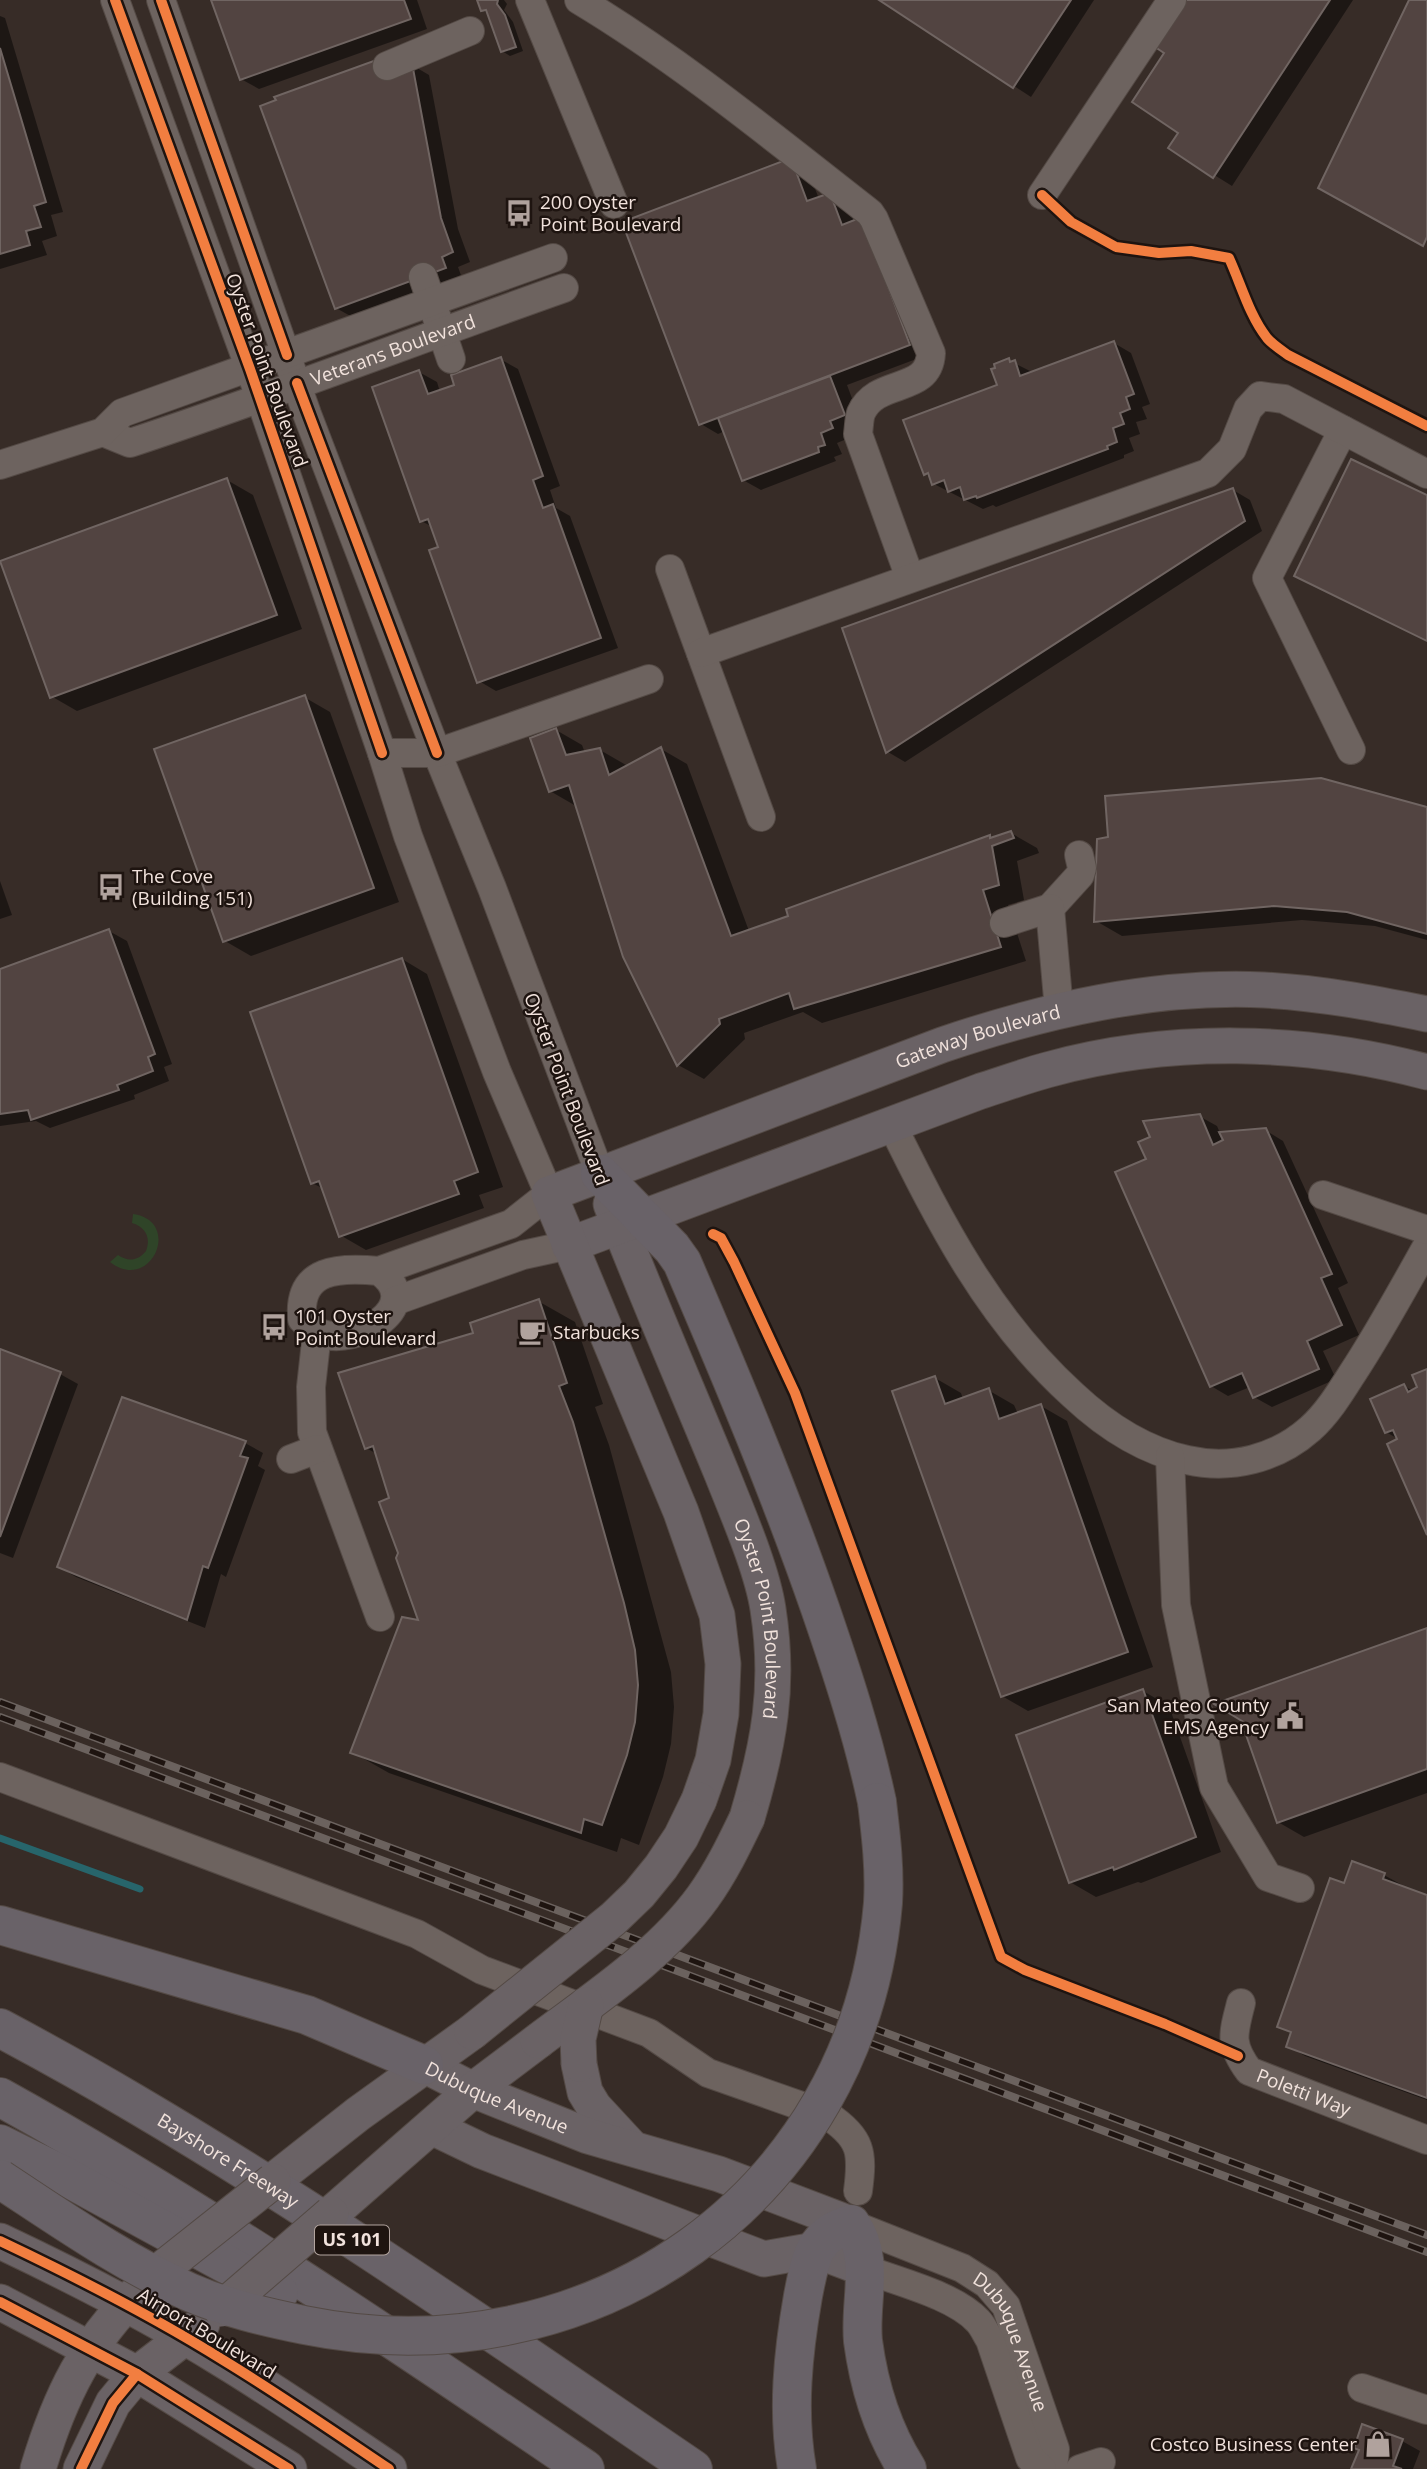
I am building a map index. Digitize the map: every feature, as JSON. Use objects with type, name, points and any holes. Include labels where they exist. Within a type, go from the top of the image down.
[{"type":"highway","points":[[0,2179],[114,2253],[162,2279],[229,2306],[307,2326],[391,2335],[432,2336],[512,2326],[548,2317],[615,2291],[653,2272],[691,2247],[761,2185],[791,2150],[816,2114],[853,2035],[864,2004],[877,1948],[883,1901],[883,1864],[877,1802],[868,1758],[840,1666],[764,1455],[682,1262],[672,1248],[630,1222],[600,1174]]},
{"type":"highway","points":[[0,1925],[307,2015],[424,2065]]},
{"type":"highway","name":"Bayshore Freeway","points":[[0,2028],[133,2102],[218,2154],[468,2316],[693,2469]]},
{"type":"highway","points":[[0,2097],[186,2206],[365,2321],[585,2469]]},
{"type":"highway","points":[[0,2144],[61,2174],[518,2424]]},
{"type":"highway","points":[[797,2469],[791,2413],[798,2325],[815,2250],[854,2208]]},
{"type":"highway","points":[[854,2208],[865,2269],[863,2340],[870,2379],[881,2417],[907,2469]]},
{"type":"main road","name":"Gateway Boulevard","points":[[549,1194],[942,1045],[1001,1025],[1059,1010],[1184,991],[1264,990],[1347,998],[1427,1014]]},
{"type":"main road","points":[[569,1245],[891,1123],[1048,1069],[1116,1055],[1188,1047],[1261,1046],[1339,1053],[1427,1072]]},
{"type":"main road","name":"Oyster Point Boulevard","points":[[38,2469],[58,2410],[90,2348],[125,2304],[162,2269],[336,2131],[472,2032],[613,1919],[639,1894],[681,1837],[699,1800],[713,1760],[722,1714],[723,1664],[717,1615],[681,1512],[549,1194]]},
{"type":"main road","name":"Oyster Point Boulevard","points":[[81,2469],[110,2409],[137,2374],[221,2309],[473,2090],[586,2005],[648,1955],[677,1927],[702,1898],[720,1871],[747,1818],[761,1769],[771,1718],[773,1663],[768,1606],[755,1561],[630,1222]]},
{"type":"main road","points":[[586,2005],[578,2039],[579,2064],[585,2092],[594,2107],[631,2147]]},
{"type":"main road","name":"Dubuque Avenue","points":[[424,2065],[473,2090],[589,2136],[719,2174],[854,2208]]},
{"type":"main road","name":"Dubuque Avenue","points":[[424,2065],[432,2127]]},
{"type":"main road","points":[[432,2127],[482,2151],[764,2259],[815,2250]]},
{"type":"main road","name":"Airport Boulevard","points":[[0,2241],[185,2337],[260,2383],[389,2469]]},
{"type":"main road","name":"Dubuque Avenue","points":[[815,2250],[865,2269]]},
{"type":"main road","points":[[0,2302],[137,2374],[289,2469]]},
{"type":"street","name":"Oyster Point Boulevard","points":[[115,0],[250,369],[408,836],[498,1072],[549,1194]]},
{"type":"street","name":"Oyster Point Boulevard","points":[[161,0],[297,383],[600,1174]]},
{"type":"street","points":[[530,0],[614,204]]},
{"type":"street","points":[[579,0],[637,35],[704,84],[870,213],[874,219],[931,353],[928,371],[919,379],[871,397],[860,414],[858,434],[910,578]]},
{"type":"street","points":[[1042,195],[1172,0]]},
{"type":"street","points":[[387,66],[470,31]]},
{"type":"street","name":"Veterans Boulevard","points":[[0,465],[103,432],[122,413],[287,355],[428,289],[553,258]]},
{"type":"street","name":"Veterans Boulevard","points":[[103,432],[131,443],[564,288]]},
{"type":"street","points":[[428,289],[451,359]]},
{"type":"street","points":[[701,653],[1208,473],[1232,449],[1248,410],[1260,396],[1283,399],[1427,474]]},
{"type":"street","points":[[1343,430],[1326,487],[1267,578],[1351,750]]},
{"type":"street","points":[[670,569],[761,817]]},
{"type":"street","points":[[382,753],[437,753],[649,679]]},
{"type":"street","points":[[1059,1010],[1050,908],[1076,862]]},
{"type":"street","points":[[1004,923],[1050,908]]},
{"type":"street","points":[[891,1123],[969,1270],[1006,1325],[1046,1371],[1100,1420],[1134,1441],[1170,1456],[1208,1465],[1245,1463],[1279,1451],[1310,1429],[1336,1399],[1369,1349],[1427,1246]]},
{"type":"street","points":[[379,1271],[394,1287],[395,1301],[390,1312],[377,1324],[358,1334],[337,1337],[317,1333],[302,1319],[301,1303],[307,1286],[321,1276],[357,1269],[379,1271],[511,1224],[549,1194]]},
{"type":"street","points":[[1323,1195],[1427,1230]]},
{"type":"street","points":[[395,1301],[523,1255],[569,1245]]},
{"type":"street","points":[[317,1333],[311,1387],[312,1432],[380,1617]]},
{"type":"street","points":[[290,1459],[317,1449]]},
{"type":"street","points":[[1170,1456],[1175,1605],[1214,1787],[1264,1886],[1300,1888]]},
{"type":"street","points":[[0,1777],[416,1934],[482,1970],[649,2032],[708,2073],[827,2115],[844,2126],[855,2140],[862,2162],[854,2208]]},
{"type":"street","name":"Poletti Way","points":[[1241,2003],[1233,2037],[1238,2056],[1249,2071],[1427,2140]]},
{"type":"street","name":"Dubuque Avenue","points":[[854,2208],[962,2268],[986,2284],[1006,2306],[1055,2449],[1054,2469]]},
{"type":"street","name":"Dubuque Avenue","points":[[865,2269],[947,2300],[979,2322],[990,2340],[1030,2458],[1042,2469]]},
{"type":"street","points":[[1362,2388],[1427,2410]]},
{"type":"green space","points":[[133,1214],[148,1219],[156,1229],[159,1241],[156,1253],[148,1263],[138,1269],[125,1269],[110,1262],[118,1255],[125,1259],[136,1259],[146,1251],[147,1246],[144,1230],[132,1223]]},
{"type":"building","points":[[211,0],[404,0],[411,19],[240,80]]},
{"type":"building","points":[[477,0],[498,0],[497,4],[505,15],[516,47],[501,52],[486,10],[481,11]]},
{"type":"building","points":[[879,0],[1071,0],[1013,88]]},
{"type":"building","points":[[1186,0],[1330,0],[1213,178],[1168,148],[1178,133],[1132,102],[1164,53],[1155,47]]},
{"type":"building","points":[[1409,0],[1427,0],[1427,237],[1423,246],[1318,188]]},
{"type":"building","points":[[0,48],[46,202],[34,206],[41,227],[26,231],[30,245],[0,254]]},
{"type":"building","points":[[382,58],[412,63],[441,218],[453,252],[442,257],[446,268],[335,309],[260,106],[276,100],[274,97]]},
{"type":"building","points":[[791,158],[807,201],[830,193],[842,225],[862,217],[910,345],[699,425],[622,222]]},
{"type":"building","points":[[1114,341],[1134,394],[1126,397],[1130,409],[1120,413],[1124,424],[1113,428],[1117,442],[1107,446],[1108,449],[977,498],[976,496],[964,500],[960,487],[948,492],[944,480],[932,485],[928,473],[924,475],[903,420],[997,385],[991,369],[995,368],[994,364],[1009,358],[1010,362],[1015,360],[1020,376]]},
{"type":"building","points":[[501,357],[543,476],[533,480],[543,508],[553,504],[601,638],[477,683],[429,550],[438,547],[428,519],[420,522],[372,387],[419,370],[428,394],[454,385],[451,375]]},
{"type":"building","points":[[830,376],[845,415],[830,421],[833,428],[821,433],[825,445],[818,447],[819,452],[742,481],[718,418]]},
{"type":"building","points":[[1351,459],[1427,495],[1427,641],[1294,576]]},
{"type":"building","points":[[227,478],[277,615],[50,698],[0,561]]},
{"type":"building","points":[[1233,488],[1245,521],[886,753],[842,628]]},
{"type":"building","points":[[305,695],[374,888],[223,942],[154,749]]},
{"type":"building","points":[[556,728],[566,755],[600,748],[609,775],[661,747],[731,936],[788,916],[786,909],[990,835],[990,838],[1011,831],[1014,838],[992,846],[999,885],[983,890],[1001,947],[794,1009],[789,993],[719,1019],[720,1024],[677,1066],[623,957],[569,785],[549,792],[530,738]]},
{"type":"building","points":[[1321,778],[1427,807],[1427,934],[1347,912],[1274,906],[1094,922],[1097,839],[1108,837],[1105,796]]},
{"type":"building","points":[[109,929],[155,1054],[148,1057],[153,1071],[117,1085],[119,1090],[31,1120],[28,1110],[0,1114],[0,969]]},
{"type":"building","points":[[402,958],[478,1172],[454,1181],[459,1194],[339,1237],[319,1181],[311,1184],[250,1012]]},
{"type":"building","points":[[1200,1114],[1213,1145],[1223,1140],[1219,1132],[1266,1128],[1332,1274],[1321,1278],[1342,1325],[1307,1341],[1319,1369],[1253,1398],[1242,1373],[1210,1387],[1115,1172],[1146,1159],[1138,1142],[1150,1137],[1143,1121]]},
{"type":"building","points":[[539,1299],[567,1383],[559,1386],[573,1422],[624,1603],[635,1650],[638,1685],[635,1722],[627,1755],[602,1825],[584,1819],[581,1833],[350,1753],[402,1617],[418,1620],[379,1502],[389,1498],[373,1446],[365,1449],[338,1373],[473,1333],[470,1323]]},
{"type":"building","points":[[0,1349],[61,1372],[0,1537]]},
{"type":"building","points":[[1427,1369],[1427,1535],[1387,1444],[1397,1439],[1393,1430],[1385,1433],[1370,1399],[1404,1384],[1408,1392],[1417,1387],[1412,1375]]},
{"type":"building","points":[[935,1376],[945,1404],[989,1388],[999,1419],[1041,1404],[1128,1652],[1001,1697],[892,1391]]},
{"type":"building","points":[[122,1397],[246,1441],[240,1456],[248,1458],[208,1568],[203,1566],[187,1620],[57,1567]]},
{"type":"building","points":[[1427,1628],[1427,1769],[1277,1823],[1245,1732],[1255,1729],[1214,1704]]},
{"type":"building","points":[[1143,1689],[1196,1837],[1114,1870],[1113,1867],[1069,1883],[1016,1735]]},
{"type":"building","points":[[1352,1861],[1385,1873],[1383,1879],[1427,1895],[1427,2098],[1286,2047],[1291,2032],[1277,2027],[1330,1878],[1344,1883]]},
{"type":"building","name":"Costco Business Center","points":[[1362,2424],[1403,2439],[1393,2466],[1402,2469],[1351,2469],[1359,2450],[1354,2448]]},
{"type":"waterway","points":[[0,1838],[140,1889]]},
{"type":"railway","points":[[0,1702],[1427,2235]]},
{"type":"railway","points":[[0,1717],[1427,2252]]},
{"type":"cycle path","points":[[115,0],[250,369],[382,753]]},
{"type":"cycle path","points":[[161,0],[287,355]]},
{"type":"cycle path","points":[[1042,195],[1071,222],[1116,247],[1159,253],[1191,251],[1229,258],[1255,319],[1274,345],[1288,355],[1427,426]]},
{"type":"cycle path","points":[[297,383],[437,753]]},
{"type":"cycle path","points":[[713,1234],[721,1238],[734,1262],[795,1393],[1001,1957],[1025,1970],[1165,2024],[1238,2056]]},
{"type":"cycle path","points":[[0,2241],[113,2297],[196,2343],[389,2469]]},
{"type":"cycle path","points":[[0,2302],[137,2374],[289,2469]]},
{"type":"cycle path","points":[[81,2469],[113,2403],[137,2374]]},
{"type":"place","name":"200 Oyster Point Boulevard","points":[[519,213]]},
{"type":"place","name":"The Cove (Building 151)","points":[[111,887]]},
{"type":"place","name":"101 Oyster Point Boulevard","points":[[274,1327]]},
{"type":"place","name":"Starbucks","points":[[532,1332]]},
{"type":"place","name":"San Mateo County EMS Agency","points":[[1290,1716]]},
{"type":"place","name":"Costco Business Center","points":[[1378,2444]]}]
